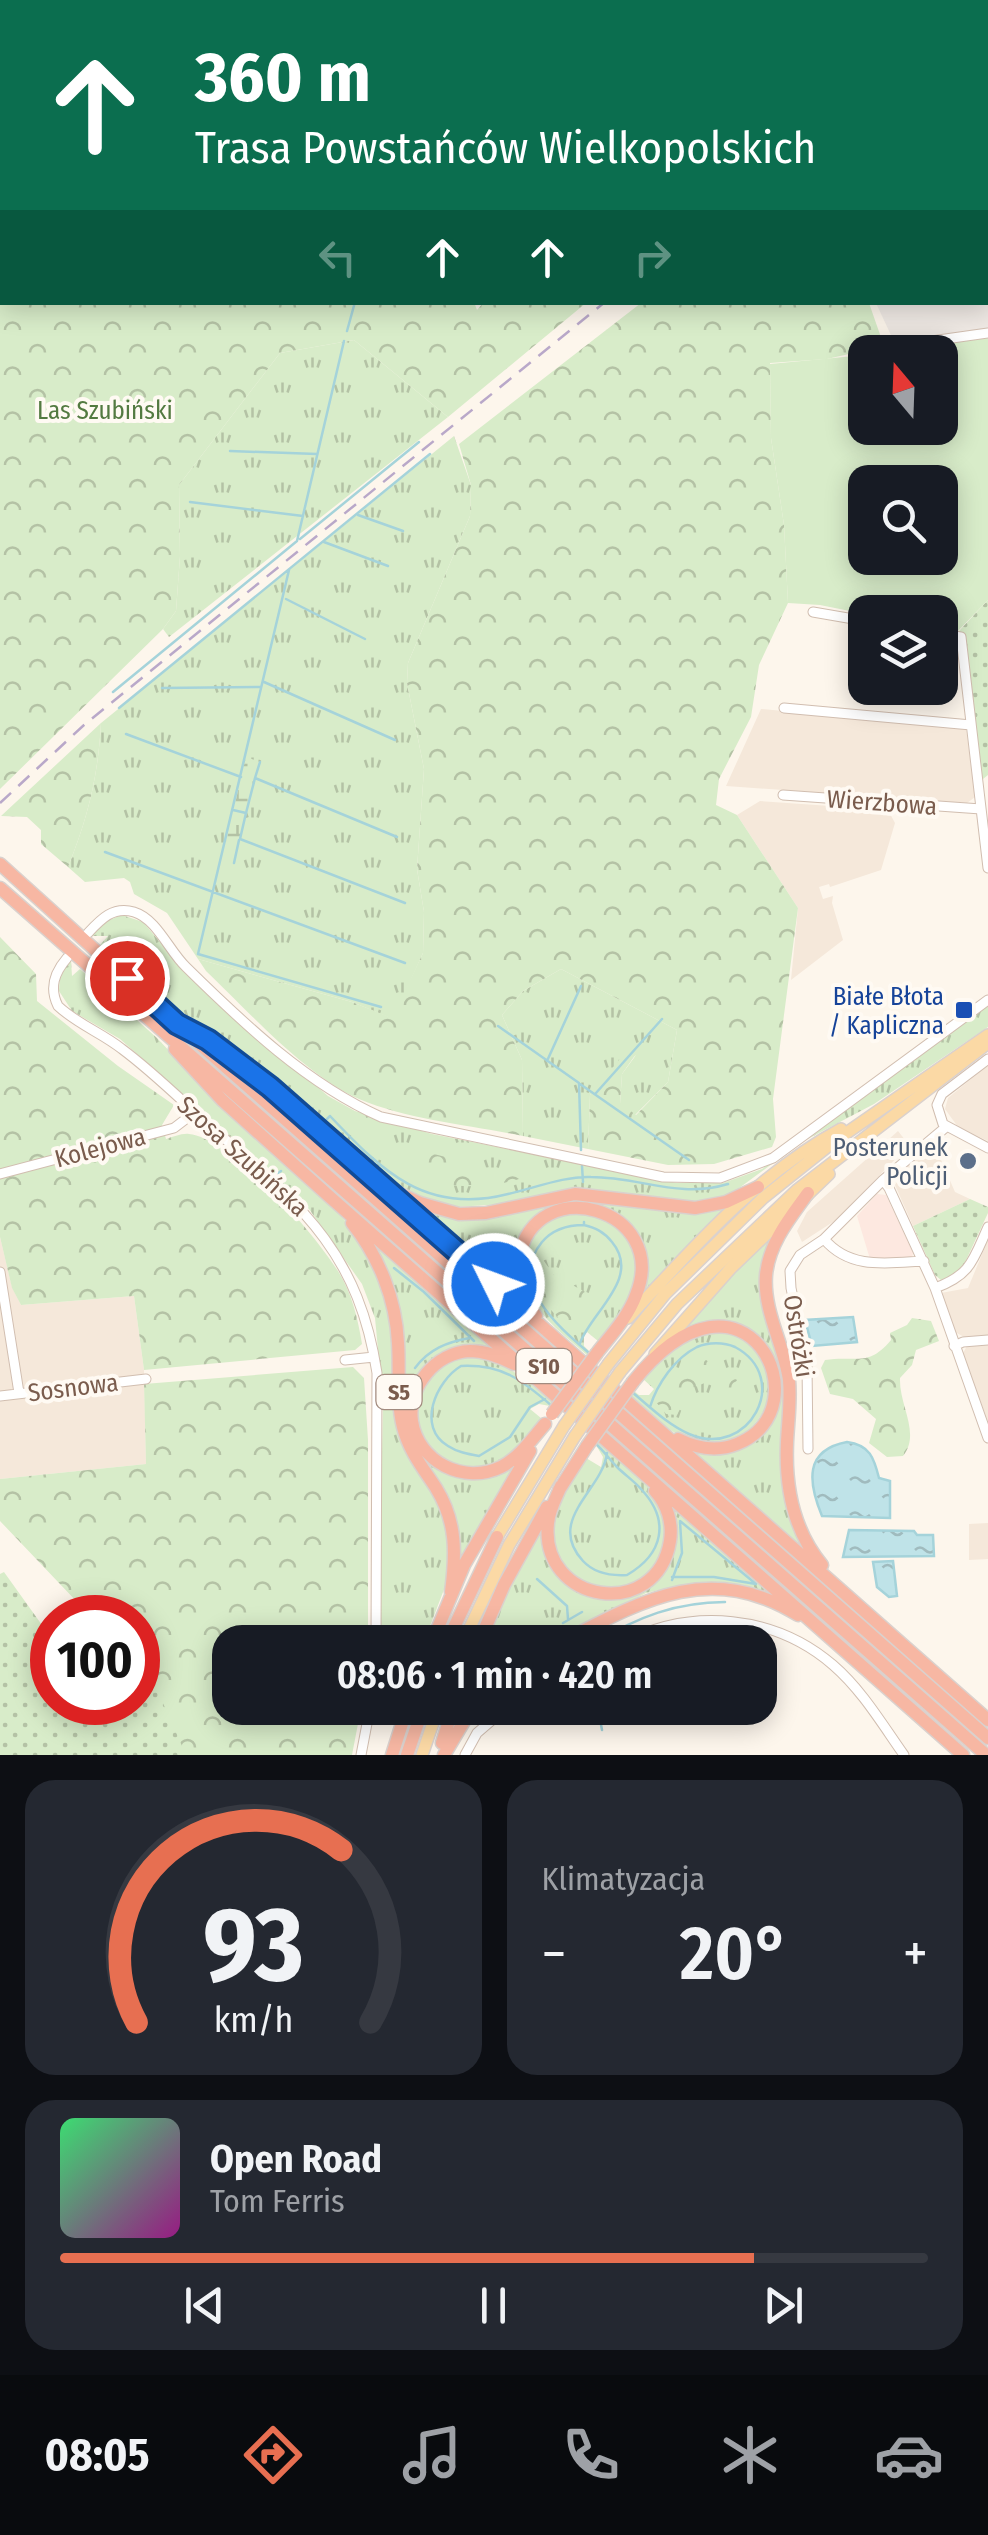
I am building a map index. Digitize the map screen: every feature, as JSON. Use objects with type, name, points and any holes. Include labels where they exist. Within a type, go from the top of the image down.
[{"type":"highway","points":[[0,864],[177,1024],[208,1040],[270,1087],[988,1720]]},
{"type":"highway","name":"S5","points":[[0,888],[132,1003],[222,1100],[331,1198],[372,1252],[392,1300],[402,1425],[415,1457],[446,1505],[453,1526],[456,1551],[452,1592],[439,1625]]},
{"type":"highway","name":"S10","points":[[132,1003],[986,1755]]},
{"type":"highway","name":"S10","points":[[177,1024],[988,1738]]},
{"type":"highway","points":[[376,1179],[420,1204],[460,1214],[505,1210],[575,1194],[695,1208],[726,1202],[758,1187]]},
{"type":"highway","points":[[808,1194],[776,1241],[766,1275],[768,1297],[789,1378],[787,1476],[792,1506],[815,1556],[846,1594]]},
{"type":"highway","points":[[331,1198],[963,1755]]},
{"type":"highway","points":[[540,1380],[487,1353],[472,1351],[450,1356],[420,1381],[412,1421],[422,1446],[432,1458],[471,1474],[503,1466],[518,1456],[548,1419],[611,1335],[636,1296],[641,1280],[636,1242],[609,1214],[584,1207],[567,1208],[538,1222],[527,1234],[518,1266],[522,1290],[554,1337]]},
{"type":"highway","points":[[487,1625],[522,1550],[561,1486],[648,1363],[692,1330],[724,1326],[748,1335],[758,1344],[775,1379],[772,1408],[748,1439],[720,1448],[688,1444],[654,1425]]},
{"type":"highway","points":[[452,1592],[548,1419]]},
{"type":"highway","points":[[561,1486],[548,1524],[552,1555],[558,1566],[587,1590],[615,1594],[629,1591],[650,1580],[660,1568],[672,1532],[660,1497],[631,1462]]},
{"type":"highway","points":[[455,1625],[497,1536]]},
{"type":"highway","points":[[596,1625],[650,1598],[698,1588],[743,1592],[764,1599],[830,1636]]},
{"type":"highway","points":[[392,1755],[402,1725]]},
{"type":"highway","points":[[407,1755],[417,1725]]},
{"type":"highway","points":[[442,1755],[449,1725]]},
{"type":"highway","points":[[442,1755],[461,1725]]},
{"type":"highway","points":[[947,1740],[950,1755]]},
{"type":"main road","points":[[497,1536],[564,1426],[664,1294],[744,1215],[809,1160],[988,1035]]},
{"type":"main road","points":[[472,1625],[509,1545],[575,1436],[620,1372],[677,1304],[797,1190],[988,1042]]},
{"type":"main road","points":[[611,1335],[689,1250],[758,1187],[812,1145],[882,1108]]},
{"type":"main road","points":[[648,1363],[730,1268],[876,1129]]},
{"type":"main road","points":[[422,1755],[432,1725]]},
{"type":"street","points":[[958,337],[988,333]]},
{"type":"street","points":[[813,612],[848,618]]},
{"type":"street","points":[[958,637],[988,868]]},
{"type":"street","points":[[784,708],[971,725]]},
{"type":"street","name":"Wierzbowa","points":[[783,795],[981,809]]},
{"type":"street","points":[[88,933],[101,919],[117,911],[143,916],[183,964],[258,1033],[319,1084],[382,1117],[663,1177],[720,1178],[774,1158],[988,1000]]},
{"type":"street","name":"Szosa Szubińska","points":[[67,958],[55,974],[53,985],[58,1006],[122,1048],[298,1204],[333,1247],[362,1305],[374,1357],[378,1411],[376,1625]]},
{"type":"street","points":[[988,1058],[939,1099],[937,1112],[946,1126],[988,1148]]},
{"type":"street","name":"Kolejowa","points":[[0,1174],[174,1128],[195,1112]]},
{"type":"street","name":"Ostróżki","points":[[808,1449],[807,1364],[790,1270],[800,1255],[824,1239],[883,1180],[946,1126]]},
{"type":"street","points":[[883,1180],[935,1288],[988,1438]]},
{"type":"street","points":[[935,1288],[956,1280],[968,1269],[988,1227]]},
{"type":"street","points":[[824,1239],[839,1254],[860,1263],[924,1262]]},
{"type":"street","points":[[0,1272],[18,1393]]},
{"type":"street","points":[[954,1346],[988,1340]]},
{"type":"street","points":[[344,1360],[374,1357]]},
{"type":"street","name":"Sosnowa","points":[[0,1396],[146,1378]]},
{"type":"street","points":[[668,1625],[699,1620],[752,1625]]},
{"type":"street","points":[[777,1632],[814,1651],[846,1678],[904,1755]]},
{"type":"street","points":[[361,1755],[367,1725]]},
{"type":"street","points":[[466,1754],[487,1725]]},
{"type":"shaded area","points":[[877,305],[988,305],[988,338],[958,342],[958,335],[891,335]]},
{"type":"shaded area","points":[[761,709],[966,728],[975,797],[967,803],[726,786]]},
{"type":"shaded area","points":[[760,801],[888,810],[895,823],[881,870],[819,887],[823,899],[833,896],[843,940],[791,980],[798,908],[737,815]]},
{"type":"shaded area","points":[[988,1065],[988,1141],[958,1127],[945,1109],[948,1098]]},
{"type":"shaded area","points":[[898,1131],[909,1145],[836,1220],[802,1242],[797,1231],[807,1212]]},
{"type":"shaded area","points":[[935,1146],[955,1192],[970,1199],[913,1226],[895,1185],[909,1165]]},
{"type":"shaded area","points":[[877,1194],[886,1195],[913,1253],[912,1259],[870,1259],[857,1216]]},
{"type":"shaded area","points":[[0,1237],[12,1287],[21,1305],[134,1296],[144,1370],[146,1464],[0,1479]]},
{"type":"shaded area","points":[[988,1240],[988,1335],[964,1337],[955,1332],[941,1293],[968,1288]]},
{"type":"shaded area","points":[[988,1345],[988,1422],[963,1353],[967,1346]]},
{"type":"shaded area","points":[[988,1523],[988,1559],[969,1560],[969,1524]]},
{"type":"green space","name":"Las Szubiński","points":[[0,305],[475,305],[477,310],[481,305],[584,305],[448,417],[354,340],[280,353],[179,485],[176,611],[163,629],[0,789]]},
{"type":"green space","points":[[638,305],[870,305],[880,335],[848,335],[848,354],[770,363],[771,438],[784,525],[788,603],[759,665],[751,717],[719,779],[716,805],[737,815],[798,908],[773,1099],[776,1137],[772,1147],[714,1164],[668,1165],[588,1149],[590,1095],[629,1048],[636,1054],[622,1074],[620,1103],[636,1115],[668,1082],[677,1030],[561,969],[523,991],[502,1015],[522,1060],[523,1136],[398,1112],[339,1089],[278,1041],[198,959],[352,1002],[392,1018],[423,953],[424,912],[417,869],[424,769],[407,683],[408,663],[470,516],[471,485],[459,444]]},
{"type":"green space","points":[[988,338],[988,600],[958,631],[958,595],[848,595],[848,611],[788,603],[784,525],[771,438],[770,364],[848,357],[848,445],[958,445],[958,342]]},
{"type":"green space","points":[[354,340],[448,417],[169,637],[163,629],[176,611],[179,485],[280,353]]},
{"type":"green space","points":[[454,436],[471,485],[470,516],[408,663],[407,683],[424,769],[417,869],[424,912],[423,953],[393,1019],[352,1002],[198,959],[167,913],[134,894],[130,882],[124,878],[85,882],[68,867],[91,796],[101,723]]},
{"type":"green space","points":[[988,600],[988,775],[978,783],[963,638],[959,631]]},
{"type":"green space","points":[[101,723],[91,796],[68,867],[41,844],[41,830],[27,817],[1,816]]},
{"type":"green space","points":[[246,757],[260,762],[234,863],[222,859]]},
{"type":"green space","points":[[122,915],[143,922],[188,975],[328,1096],[355,1111],[432,1134],[677,1183],[723,1183],[762,1169],[988,1005],[988,1027],[874,1104],[802,1142],[731,1194],[694,1204],[554,1192],[503,1204],[456,1207],[438,1204],[383,1178],[298,1103],[191,1024],[100,945],[108,936],[91,936],[104,922]]},
{"type":"green space","points":[[0,937],[36,974],[37,1001],[174,1105],[162,1125],[166,1139],[186,1134],[208,1140],[251,1170],[293,1213],[343,1279],[362,1344],[355,1350],[144,1370],[134,1296],[21,1305],[12,1288],[0,1237]]},
{"type":"green space","points":[[71,961],[72,976],[80,969],[157,1038],[238,1124],[334,1208],[353,1230],[384,1288],[394,1344],[394,1403],[448,1520],[448,1579],[430,1625],[378,1625],[383,1402],[375,1318],[362,1284],[309,1209],[275,1176],[120,1039],[72,1011],[59,991],[60,973]]},
{"type":"green space","points":[[561,969],[677,1030],[668,1082],[635,1115],[620,1104],[622,1074],[636,1055],[590,1095],[588,1149],[523,1136],[522,1060],[502,1015],[523,991]]},
{"type":"green space","points":[[426,1152],[524,1177],[477,1186],[439,1183],[427,1179],[411,1164],[412,1155]]},
{"type":"green space","points":[[572,1198],[698,1213],[734,1204],[687,1246],[640,1297],[645,1275],[622,1218],[607,1208],[570,1202],[527,1226],[520,1238],[515,1251],[524,1304],[412,1205],[446,1215]]},
{"type":"green space","points":[[970,1199],[988,1207],[988,1213],[961,1271],[941,1280],[935,1275],[913,1226]]},
{"type":"green space","points":[[564,1213],[608,1219],[631,1244],[636,1258],[632,1288],[617,1317],[598,1341],[587,1332],[584,1336],[584,1346],[590,1352],[587,1355],[540,1311],[526,1284],[527,1252],[533,1238]]},
{"type":"green space","points":[[774,1232],[764,1255],[785,1384],[782,1452],[813,1560],[683,1445],[737,1449],[778,1401],[773,1363],[751,1335],[718,1323],[680,1330]]},
{"type":"green space","points":[[368,1233],[502,1353],[490,1349],[427,1366],[409,1428],[453,1475],[516,1463],[461,1564],[456,1524],[415,1449],[406,1423],[399,1352]]},
{"type":"green space","points":[[536,1257],[541,1257],[554,1275],[587,1293],[594,1303],[578,1337],[545,1302],[536,1282]]},
{"type":"green space","points":[[912,1318],[931,1321],[939,1341],[916,1350],[912,1365],[900,1378],[910,1438],[903,1456],[887,1457],[869,1443],[876,1419],[853,1399],[830,1394],[821,1368],[825,1360],[861,1359],[875,1354],[891,1340],[890,1333]]},
{"type":"green space","points":[[702,1331],[740,1337],[759,1351],[768,1369],[770,1389],[765,1408],[754,1425],[737,1438],[717,1444],[693,1441],[676,1433],[631,1396],[634,1391],[649,1395],[654,1389],[643,1379],[660,1356]]},
{"type":"green space","points":[[472,1355],[505,1367],[553,1402],[530,1409],[541,1418],[524,1442],[512,1455],[486,1468],[461,1468],[439,1456],[424,1436],[417,1413],[422,1390],[439,1369]]},
{"type":"green space","points":[[706,1360],[737,1380],[727,1397],[707,1382],[690,1389],[677,1415],[666,1414],[656,1402],[685,1372]]},
{"type":"green space","points":[[353,1367],[364,1378],[368,1625],[212,1625],[212,1725],[358,1725],[352,1755],[175,1755],[154,1725],[160,1725],[160,1595],[70,1595],[0,1521],[0,1479],[146,1464],[144,1384]]},
{"type":"green space","points":[[598,1441],[652,1492],[666,1523],[664,1546],[653,1568],[636,1582],[616,1588],[596,1586],[577,1578],[562,1564],[554,1544],[554,1520],[567,1487],[586,1458],[601,1467],[603,1457],[596,1445]]},
{"type":"green space","points":[[664,1496],[785,1604],[701,1583],[646,1593],[585,1625],[491,1625],[544,1524],[574,1587],[597,1599],[627,1594],[665,1568],[673,1550]]},
{"type":"green space","points":[[4,1572],[30,1608],[30,1725],[160,1725],[160,1696],[186,1755],[0,1755],[0,1574]]},
{"type":"water","points":[[853,1317],[857,1342],[812,1346],[805,1320]]},
{"type":"water","points":[[847,1442],[866,1449],[879,1478],[890,1481],[890,1518],[822,1516],[814,1491],[813,1469],[823,1452]]},
{"type":"water","points":[[849,1530],[933,1535],[934,1556],[843,1557]]},
{"type":"water","points":[[893,1561],[897,1596],[889,1597],[877,1587],[873,1562]]},
{"type":"waterway","points":[[347,331],[354,305]]},
{"type":"waterway","points":[[113,692],[297,541],[344,341]]},
{"type":"waterway","points":[[300,539],[419,442]]},
{"type":"waterway","points":[[230,451],[317,454]]},
{"type":"waterway","points":[[119,708],[430,454]]},
{"type":"waterway","points":[[190,502],[303,516]]},
{"type":"waterway","points":[[358,515],[403,531]]},
{"type":"waterway","points":[[324,542],[388,566]]},
{"type":"waterway","points":[[289,570],[198,954],[381,1007]]},
{"type":"waterway","points":[[286,599],[365,639]]},
{"type":"waterway","points":[[264,682],[395,740]]},
{"type":"waterway","points":[[162,688],[261,687]]},
{"type":"waterway","points":[[126,734],[241,777]]},
{"type":"waterway","points":[[255,778],[260,762]]},
{"type":"waterway","points":[[233,810],[246,813],[255,778],[397,837]]},
{"type":"waterway","points":[[246,813],[240,839],[405,903]]},
{"type":"waterway","points":[[234,863],[239,840]]},
{"type":"waterway","points":[[105,852],[405,963]]},
{"type":"waterway","points":[[547,1061],[581,986]]},
{"type":"waterway","points":[[596,1093],[662,1019]]},
{"type":"waterway","points":[[498,1026],[579,1083],[581,1150]]},
{"type":"waterway","points":[[580,1084],[689,1160]]},
{"type":"waterway","points":[[327,1119],[330,1116],[369,1155],[408,1184],[453,1199],[479,1199],[581,1177],[693,1189],[728,1184]]},
{"type":"waterway","points":[[582,1166],[583,1182]]},
{"type":"waterway","points":[[580,1343],[618,1282],[621,1269],[620,1255],[612,1242],[584,1222]]},
{"type":"waterway","points":[[584,1225],[561,1229],[546,1238],[533,1258],[530,1274],[534,1289],[552,1318],[589,1353]]},
{"type":"waterway","points":[[394,1268],[474,1341]]},
{"type":"waterway","points":[[415,1368],[439,1347],[470,1338]]},
{"type":"waterway","points":[[632,1392],[659,1415],[681,1430],[711,1439],[730,1436],[745,1426],[762,1395],[761,1377],[752,1361],[735,1347],[721,1343],[701,1345],[674,1365],[650,1407]]},
{"type":"waterway","points":[[545,1399],[530,1407],[510,1437],[479,1456],[448,1446],[433,1428],[431,1416],[437,1393],[461,1366],[500,1371],[531,1388],[541,1397],[552,1406]]},
{"type":"waterway","points":[[596,1444],[602,1449],[606,1455],[609,1458],[611,1461],[641,1489],[657,1513],[659,1536],[655,1547],[627,1575],[593,1569],[573,1546],[570,1532],[579,1505],[596,1480],[603,1467],[607,1453]]},
{"type":"waterway","points":[[672,1577],[714,1577],[756,1584],[680,1521]]},
{"type":"waterway","points":[[672,1580],[682,1553],[680,1522]]},
{"type":"waterway","points":[[537,1579],[567,1606],[568,1619]]},
{"type":"waterway","points":[[627,1625],[690,1605],[725,1602]]},
{"type":"waterway","points":[[563,1623],[582,1612]]},
{"type":"waterway","points":[[601,1725],[602,1730]]},
{"type":"railway","points":[[0,803],[84,725],[601,305]]},
{"type":"place","name":"Białe Błota / Kapliczna","points":[[964,1010]]},
{"type":"place","name":"Posterunek Policji","points":[[968,1161]]},
{"type":"route","points":[[127,978],[177,1024],[208,1040],[270,1087],[494,1284]]}]
